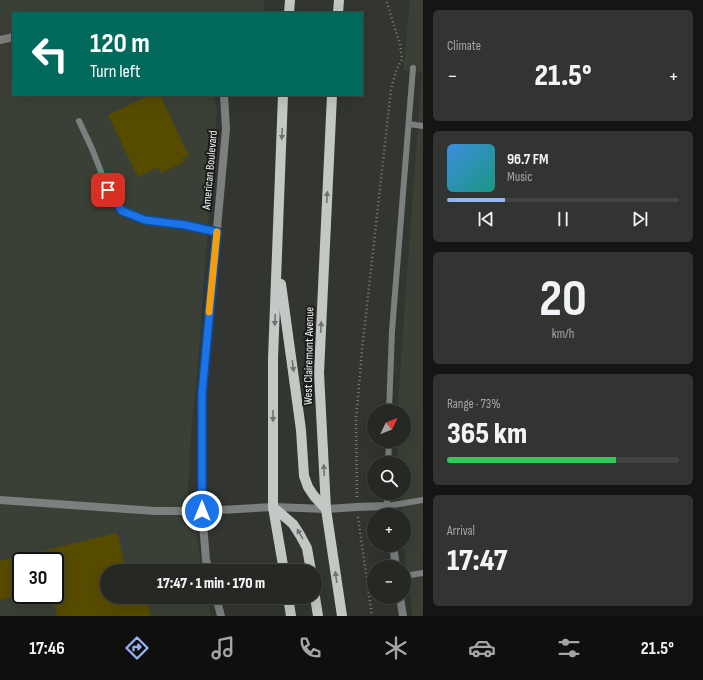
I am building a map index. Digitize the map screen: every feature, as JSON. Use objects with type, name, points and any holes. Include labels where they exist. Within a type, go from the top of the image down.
[{"type":"main road","points":[[289,12],[290,0]]},
{"type":"main road","points":[[338,12],[339,0]]},
{"type":"main road","points":[[283,96],[273,359],[273,507],[283,564]]},
{"type":"main road","name":"West Clairemont Avenue","points":[[332,96],[319,373],[326,509],[342,616]]},
{"type":"main road","points":[[277,258],[301,430],[304,476],[308,487],[326,509]]},
{"type":"main road","points":[[273,507],[294,524],[307,548],[310,564]]},
{"type":"main road","points":[[289,604],[291,616]]},
{"type":"main road","points":[[316,604],[318,616]]},
{"type":"street","points":[[0,40],[12,37]]},
{"type":"street","name":"American Boulevard","points":[[207,564],[202,511],[202,394],[226,129],[224,96]]},
{"type":"street","points":[[0,500],[155,511],[202,511],[273,507],[326,509],[387,506]]},
{"type":"street","points":[[218,604],[221,616]]},
{"type":"street","points":[[401,604],[403,616]]},
{"type":"lane","points":[[390,404],[392,331],[413,68]]},
{"type":"lane","points":[[79,120],[108,190],[122,211],[145,220],[185,225],[217,232]]},
{"type":"lane","points":[[409,124],[423,126]]},
{"type":"lane","points":[[387,500],[387,506],[423,500]]},
{"type":"lane","points":[[411,575],[423,573]]},
{"type":"path","points":[[372,616],[357,507],[356,420],[362,350],[391,90],[396,71],[402,59],[400,44],[386,0]]},
{"type":"shaded area","points":[[0,0],[265,0],[263,12],[12,12],[12,96],[214,96],[217,109],[197,375],[191,434],[188,493],[202,564],[100,564],[100,604],[209,604],[211,616],[0,616]]},
{"type":"shaded area","points":[[410,0],[423,0],[423,616],[412,616],[411,560],[406,560],[405,552],[411,552],[411,508],[401,508],[400,500],[411,500],[411,456],[397,456],[398,448],[411,448],[411,404],[398,404],[422,72],[403,70]]},
{"type":"building","points":[[148,96],[160,96],[189,156],[182,158],[184,162],[161,173],[158,167],[138,177],[108,115]]},
{"type":"building","points":[[117,533],[124,564],[100,564],[100,604],[148,604],[151,616],[57,616],[54,604],[64,604],[64,552],[38,552]]},
{"type":"building","points":[[12,558],[12,597],[0,600],[0,561]]},
{"type":"slow traffic","points":[[209,312],[217,232]]},
{"type":"route","points":[[108,190],[122,211],[145,220],[185,225],[217,232],[202,394],[202,511]]}]
